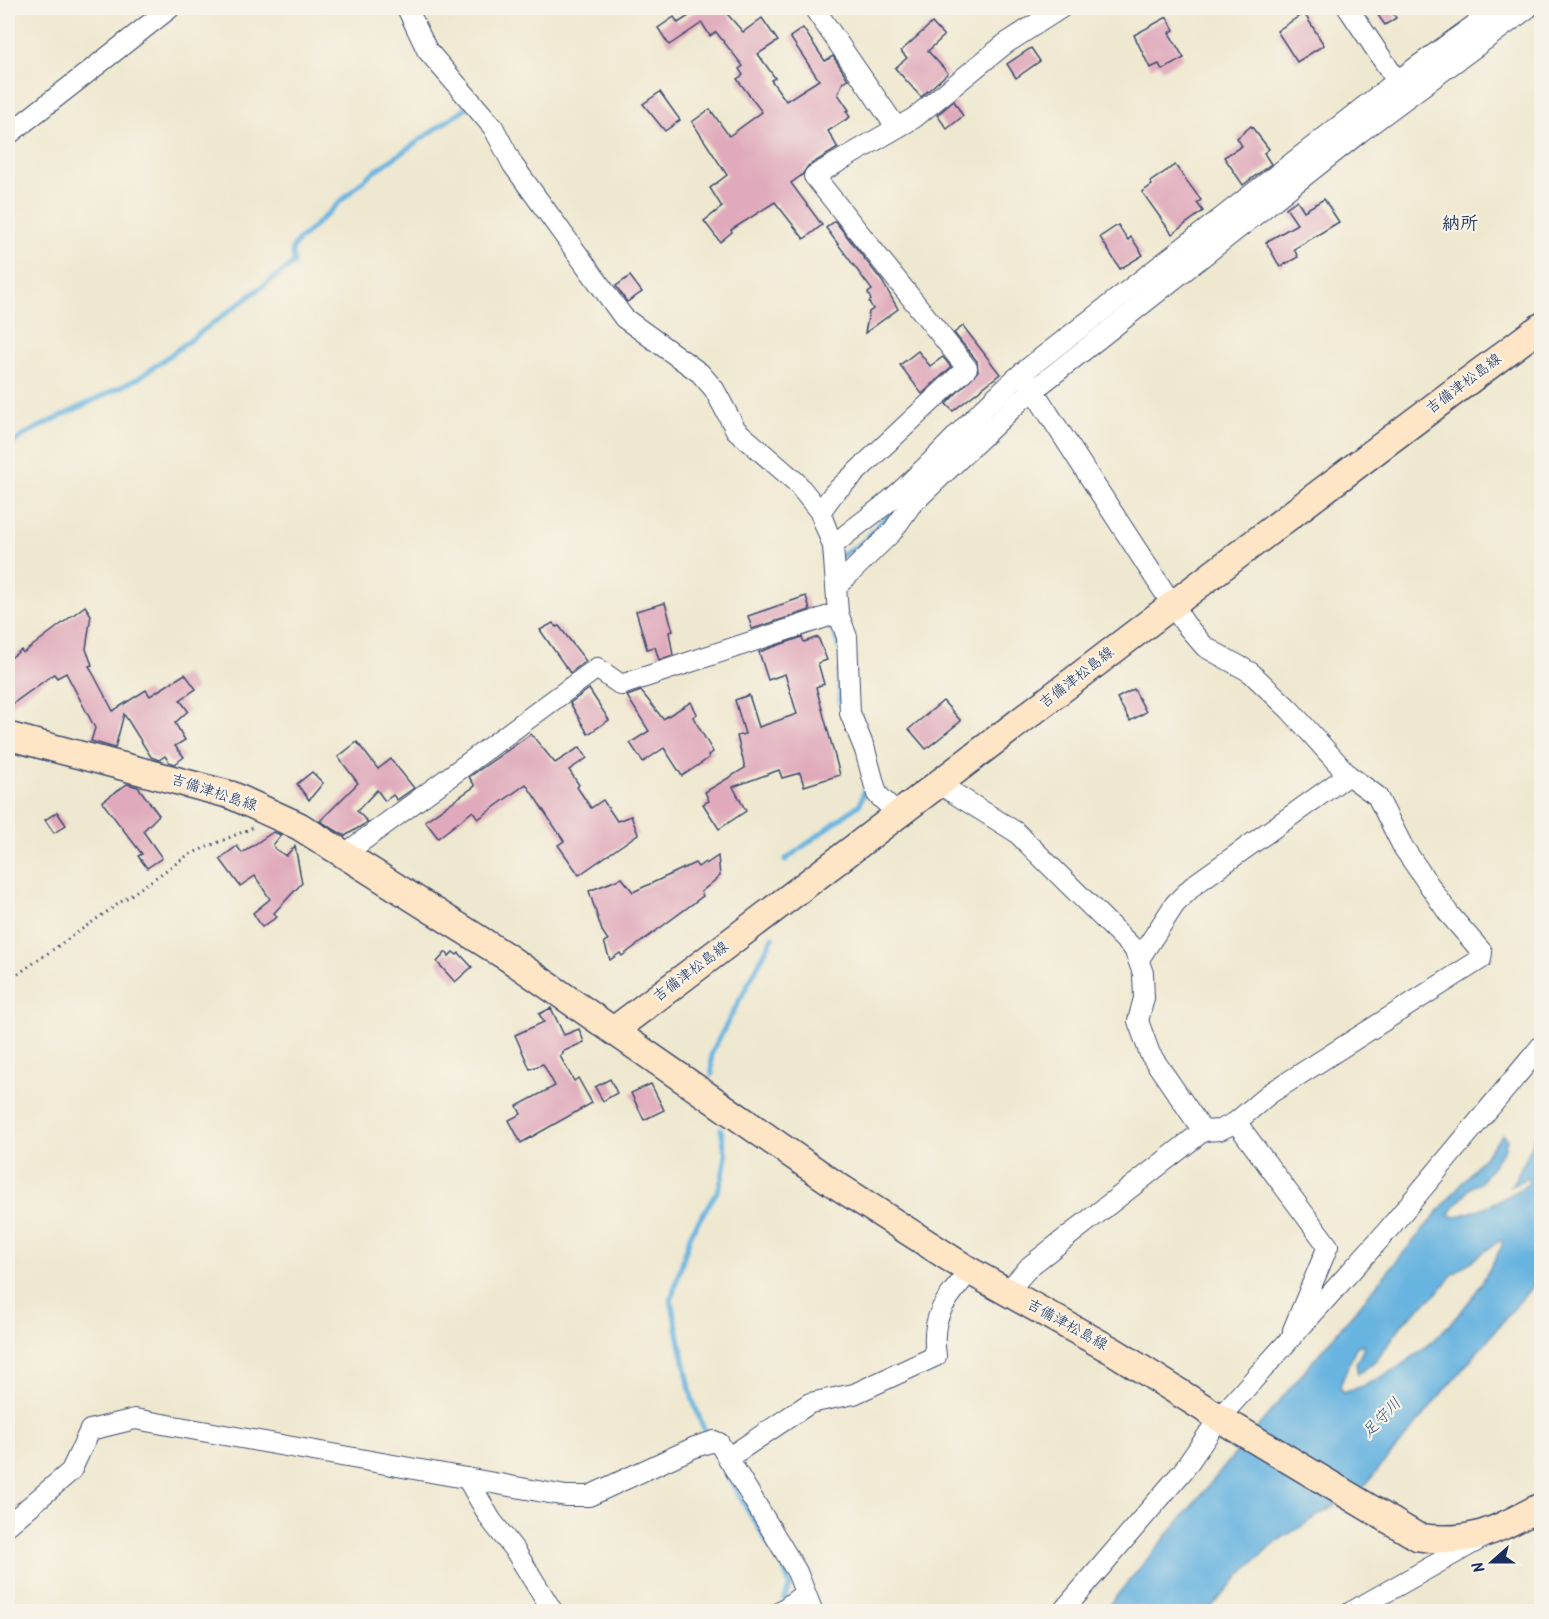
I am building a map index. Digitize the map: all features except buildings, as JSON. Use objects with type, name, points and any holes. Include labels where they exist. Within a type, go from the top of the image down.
[{"type":"main road","name":"吉備津松島線","points":[[614,1030],[1542,326]]},
{"type":"main road","name":"吉備津松島線","points":[[8,736],[201,786],[231,795],[281,816],[346,853],[507,957],[830,1181],[970,1271],[1113,1351],[1418,1537],[1443,1541],[1469,1539],[1494,1531],[1542,1506]]},
{"type":"street","points":[[8,135],[170,8]]},
{"type":"street","points":[[407,8],[427,50],[493,127],[513,165],[624,318],[700,373],[714,389],[736,430],[796,482],[820,512],[835,562],[833,615],[846,637],[849,713],[865,750],[877,794],[899,815]]},
{"type":"street","points":[[814,8],[896,128]]},
{"type":"street","points":[[820,512],[834,493],[967,368],[814,176],[914,118],[1005,44],[1061,8]]},
{"type":"street","points":[[1348,8],[1402,88]]},
{"type":"street","points":[[835,562],[892,532],[911,505],[1033,390],[1498,8]]},
{"type":"street","points":[[835,562],[855,525],[894,497],[1022,374],[1402,88],[1528,8]]},
{"type":"street","points":[[1007,1292],[1030,1266],[1203,1131],[1220,1130],[1236,1122],[1269,1094],[1396,1016],[1481,959],[1482,952],[1449,914],[1397,838],[1377,796],[1348,775],[1290,710],[1250,672],[1205,647],[1171,606],[1022,374]]},
{"type":"street","points":[[346,853],[597,668],[621,685],[833,615]]},
{"type":"street","points":[[1139,959],[1175,904],[1194,885],[1348,775]]},
{"type":"street","points":[[939,784],[1016,832],[1122,936],[1139,959],[1143,973],[1144,998],[1138,1021],[1150,1054],[1203,1131]]},
{"type":"street","points":[[1062,1611],[1184,1471],[1211,1433],[1227,1422],[1287,1345],[1387,1231],[1542,1045]]},
{"type":"street","points":[[1236,1122],[1328,1246],[1287,1345]]},
{"type":"street","points":[[728,1458],[810,1403],[854,1394],[936,1356],[933,1336],[940,1306],[970,1271]]},
{"type":"street","points":[[8,1525],[71,1471],[90,1430],[135,1419],[566,1496],[589,1496],[709,1442],[728,1458],[796,1572],[808,1603],[780,1611]]},
{"type":"street","points":[[467,1478],[491,1520],[516,1552],[553,1611]]},
{"type":"street","points":[[1352,1611],[1494,1531]]},
{"type":"street","points":[[1418,1537],[1424,1572]]},
{"type":"path","points":[[8,981],[189,855],[281,816]]},
{"type":"water","name":"足守川","points":[[1541,1120],[1541,1276],[1362,1489],[1277,1541],[1241,1574],[1208,1611],[1103,1612],[1503,1134],[1507,1139],[1505,1148],[1480,1183],[1471,1187],[1448,1215],[1455,1216],[1477,1210],[1529,1183],[1527,1178],[1511,1186],[1526,1159]],"holes":[[[1499,1241],[1503,1242],[1474,1295],[1462,1311],[1432,1341],[1416,1355],[1380,1378],[1342,1393],[1340,1386],[1356,1347],[1362,1344],[1364,1348],[1356,1363],[1358,1374],[1377,1360],[1403,1323],[1440,1290],[1451,1276]]]},
{"type":"waterway","points":[[8,446],[29,432],[139,378],[294,263],[292,249],[298,241],[368,176],[466,108]]},
{"type":"waterway","points":[[1035,377],[1067,351]]},
{"type":"waterway","points":[[839,557],[863,542],[892,511]]},
{"type":"waterway","points":[[823,545],[829,613]]},
{"type":"waterway","points":[[832,625],[839,648]]},
{"type":"waterway","points":[[839,672],[840,704]]},
{"type":"waterway","points":[[785,860],[860,804],[866,784]]},
{"type":"waterway","points":[[712,1075],[711,1055],[714,1048],[773,937]]},
{"type":"waterway","points":[[708,1440],[692,1398],[671,1300],[691,1233],[718,1190],[722,1179],[726,1156],[721,1129]]},
{"type":"waterway","points":[[728,1477],[779,1562]]},
{"type":"waterway","points":[[784,1569],[790,1586],[784,1600]]},
{"type":"district","name":"納所","points":[[1460,224]]}]
